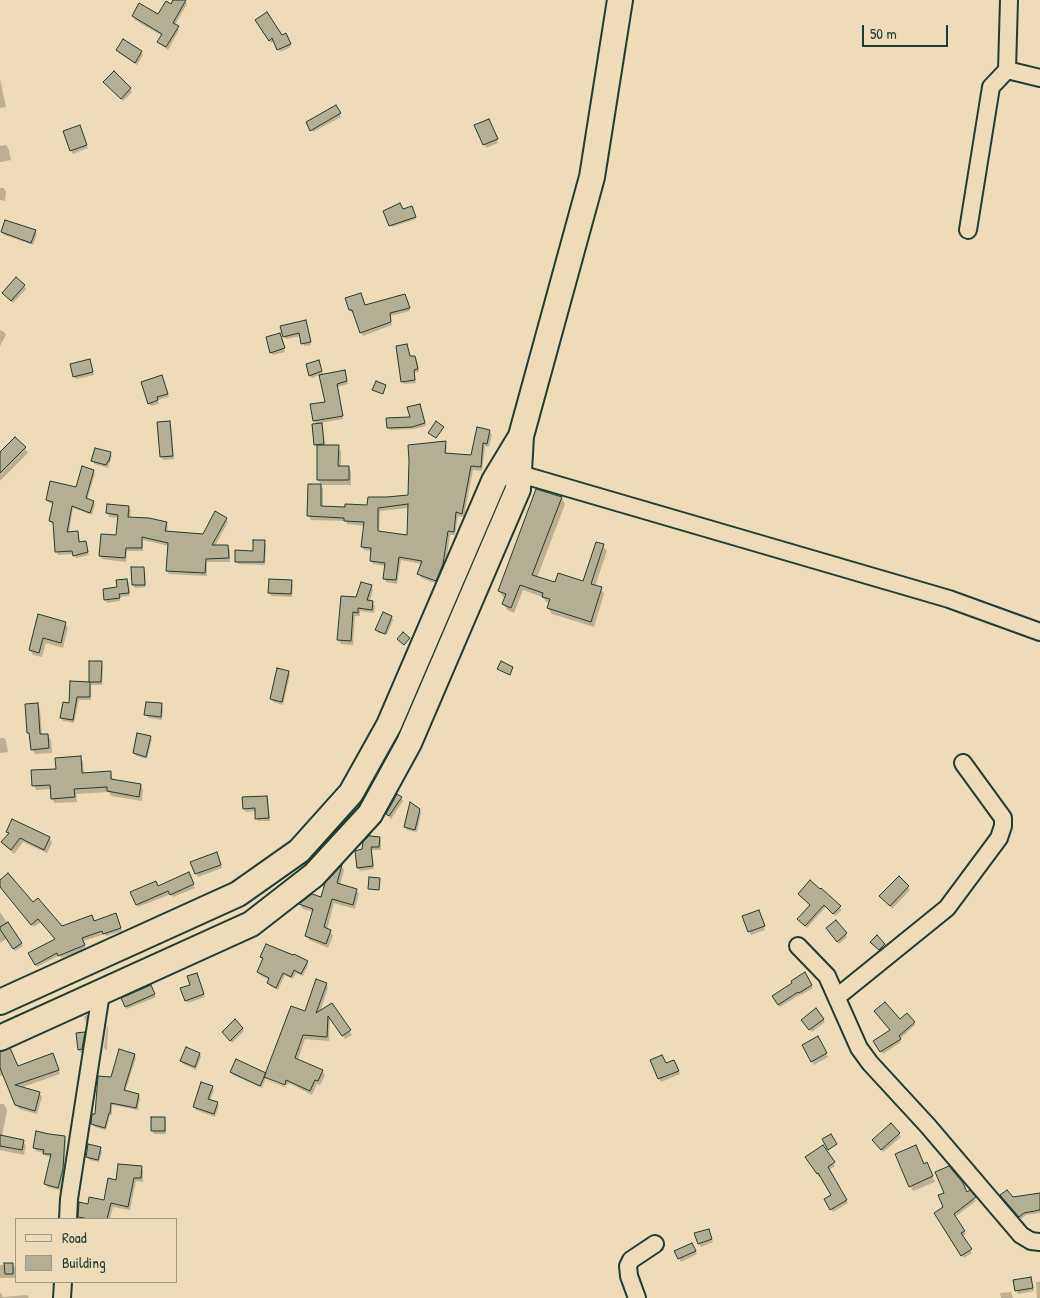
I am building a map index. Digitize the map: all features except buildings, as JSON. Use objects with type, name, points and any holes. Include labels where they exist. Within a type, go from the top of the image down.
[{"type":"highway","points":[[0,1038],[251,924],[314,875],[370,814],[409,744],[518,489],[510,471],[592,177],[620,0]]},
{"type":"highway","points":[[0,1002],[238,894],[298,851],[351,793],[389,725],[494,480],[510,471]]},
{"type":"highway","points":[[238,894],[251,924]]},
{"type":"highway","points":[[77,967],[95,995]]},
{"type":"street","points":[[968,230],[991,87],[1007,70],[1009,0]]},
{"type":"street","points":[[1007,70],[1040,78]]},
{"type":"street","points":[[510,471],[949,600],[1040,632]]},
{"type":"street","points":[[837,997],[947,908],[999,838],[1003,826],[1003,818],[963,763]]},
{"type":"street","points":[[798,946],[826,976],[859,1048],[870,1063],[928,1126],[1021,1235],[1030,1241],[1040,1242]]},
{"type":"street","points":[[68,1218],[95,995]]},
{"type":"street","points":[[637,1298],[628,1276],[628,1266],[631,1260],[655,1244]]},
{"type":"street","points":[[62,1298],[63,1283]]}]
